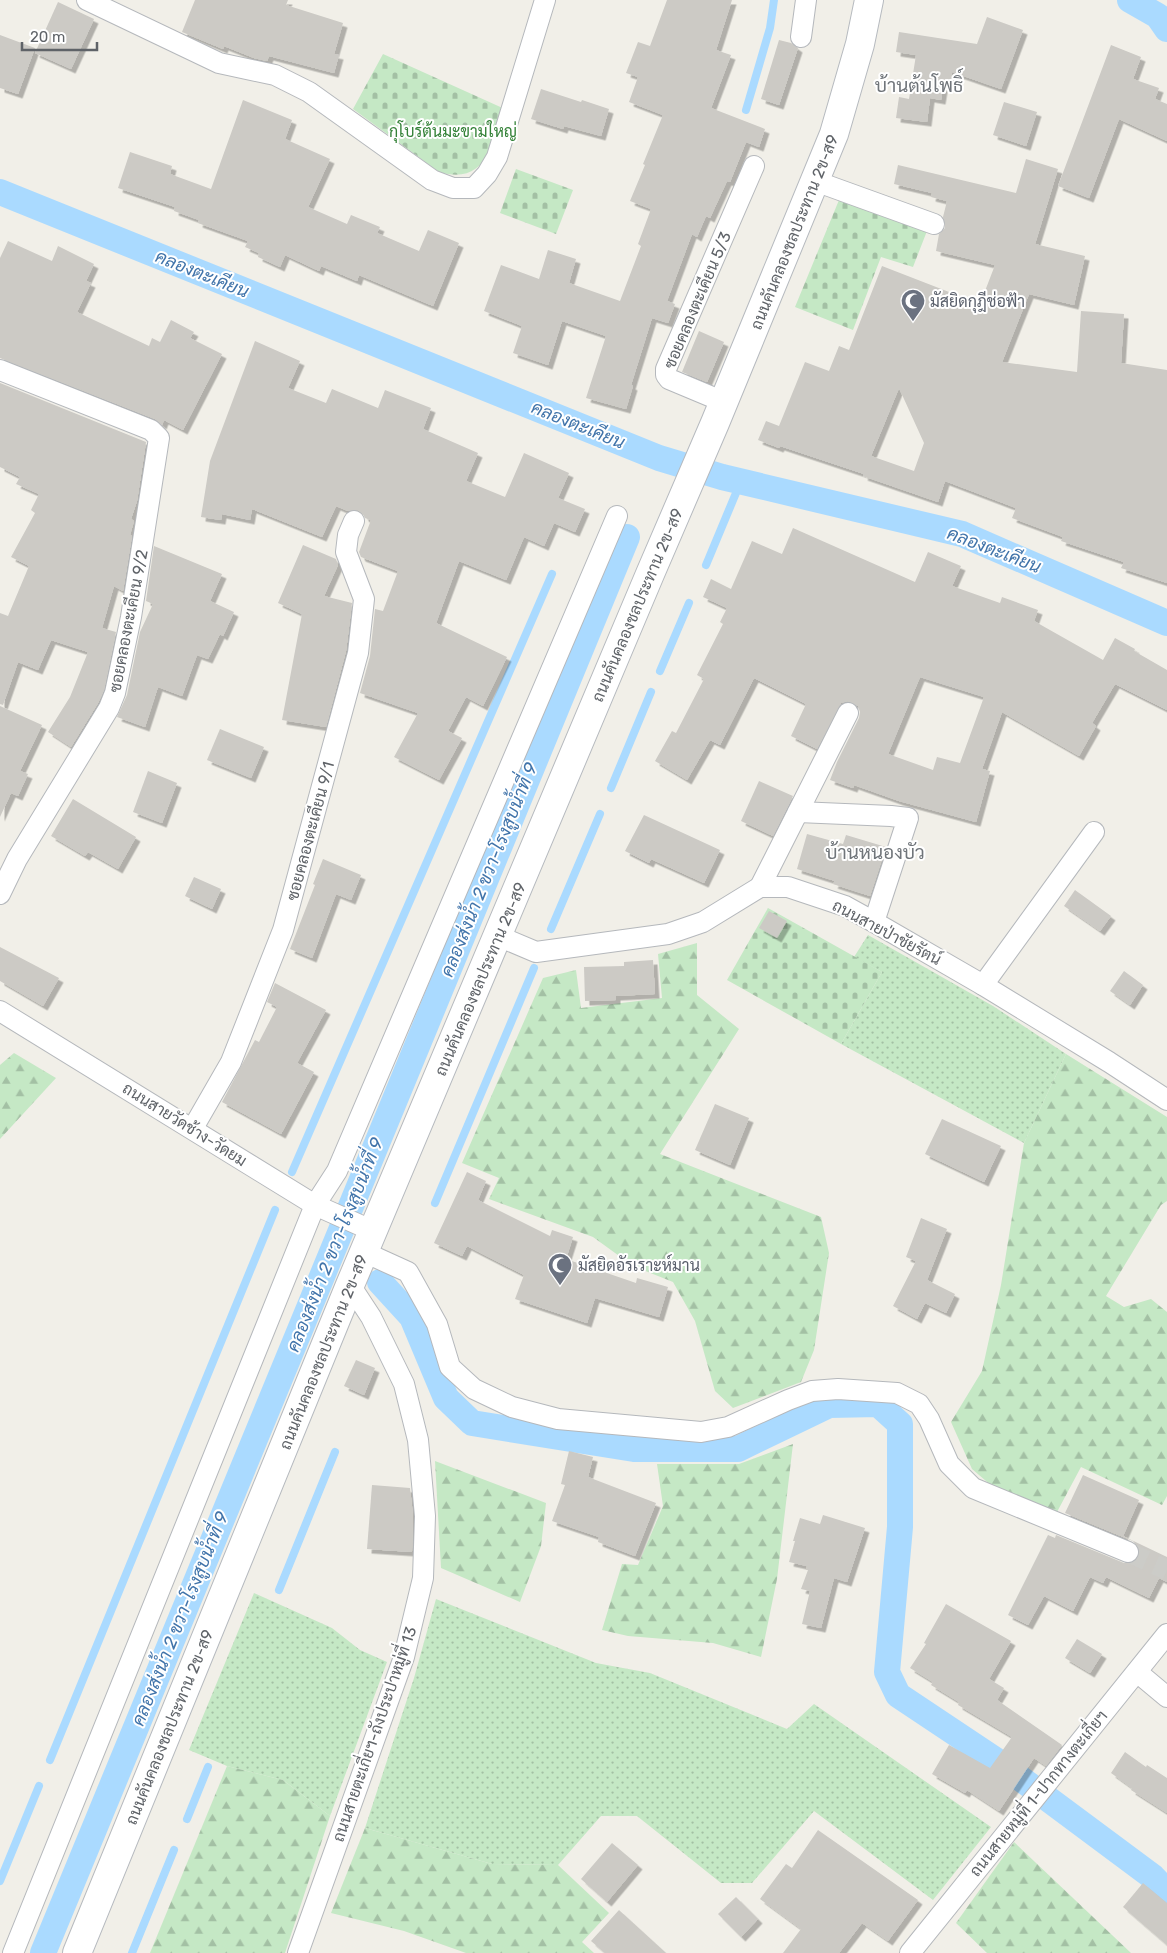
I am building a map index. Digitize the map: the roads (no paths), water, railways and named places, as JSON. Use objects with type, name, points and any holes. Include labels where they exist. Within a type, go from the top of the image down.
[{"type":"street","points":[[87,0],[112,5],[219,63],[275,75],[309,92],[432,180],[453,188],[474,188],[487,174],[502,145],[545,0]]},
{"type":"street","points":[[801,37],[806,0]]},
{"type":"street","name":"ถนนคันคลองชลประทาน 2ข-ส9","points":[[77,1953],[350,1285],[366,1236],[498,936],[672,521],[720,412],[815,182],[834,134],[844,102],[860,44],[868,0]]},
{"type":"street","name":"ซอยคลองตะเคียน 5/3","points":[[720,412],[669,379],[666,375],[666,369],[754,166]]},
{"type":"street","points":[[815,182],[934,224]]},
{"type":"street","name":"ซอยคลองตะเคียน 9/2","points":[[0,370],[151,430],[159,438],[131,617],[115,693],[109,708],[17,859],[0,894]]},
{"type":"street","points":[[13,1953],[337,1170],[617,516]]},
{"type":"street","name":"ซอยคลองตะเคียน 9/1","points":[[193,1128],[230,1062],[282,930],[358,653],[364,599],[346,552],[348,535],[354,521]]},
{"type":"street","points":[[498,936],[536,952],[668,934],[703,922],[760,887],[848,712]]},
{"type":"street","points":[[798,812],[908,818],[874,922]]},
{"type":"street","points":[[983,985],[1094,832]]},
{"type":"street","name":"ถนนสายป่าชัยรัตน์","points":[[760,887],[788,887],[845,906],[983,985],[1167,1100]]},
{"type":"street","name":"ถนนสายวัดช้าง-วัดยม","points":[[0,1011],[366,1236],[408,1272],[437,1324],[450,1367],[474,1389],[512,1408],[558,1419],[702,1432],[728,1427],[812,1391],[838,1389],[897,1393],[919,1404],[929,1419],[949,1464],[974,1488],[1128,1552]]},
{"type":"street","name":"ถนนสายตะเกี่ยฯ-ถังประปาหมู่ที่ 13","points":[[298,1953],[404,1657],[423,1578],[425,1516],[418,1440],[404,1384],[371,1317],[350,1285]]},
{"type":"street","name":"ถนนสายหมู่ที่ 1-ปากทางตะเกี่ยฯ","points":[[910,1953],[1167,1634]]},
{"type":"street","points":[[1137,1672],[1167,1697]]},
{"type":"waterway","points":[[746,110],[770,28],[774,0]]},
{"type":"waterway","points":[[1130,0],[1158,16],[1167,29]]},
{"type":"waterway","name":"คลองตะเคียน","points":[[0,192],[659,458],[722,477],[962,534],[1167,623]]},
{"type":"waterway","points":[[706,565],[741,481]]},
{"type":"waterway","name":"คลองส่งน้ำ 2 ขวา-โรงสูบน้ำที่ 9","points":[[43,1953],[627,537]]},
{"type":"waterway","points":[[292,1172],[552,574]]},
{"type":"waterway","points":[[660,671],[689,603]]},
{"type":"waterway","points":[[611,788],[651,692]]},
{"type":"waterway","points":[[551,929],[600,814]]},
{"type":"waterway","points":[[435,1203],[534,968]]},
{"type":"waterway","points":[[50,1760],[275,1210]]},
{"type":"waterway","points":[[380,1282],[412,1317],[446,1398],[472,1423],[634,1449],[738,1449],[829,1405],[878,1404],[900,1424],[900,1527],[887,1672],[898,1695],[997,1761],[1153,1877],[1167,1892]]},
{"type":"waterway","points":[[279,1590],[335,1452]]},
{"type":"waterway","points":[[187,1819],[208,1767]]},
{"type":"waterway","points":[[0,1881],[39,1786]]},
{"type":"waterway","points":[[132,1953],[174,1850]]},
{"type":"tunnel","points":[[1128,1552],[1167,1570]]},
{"type":"place","name":"มัสยิดกุฎีช่อฟ้า","points":[[913,322]]},
{"type":"place","name":"มัสยิดอัรเราะห์มาน","points":[[560,1286]]},
{"type":"district","name":"บ้านต้นโพธิ์","points":[[919,85]]},
{"type":"district","name":"บ้านหนองบัว","points":[[875,852]]},
{"type":"park label","name":"กุโบร์ต้นมะขามใหญ่","points":[[453,131]]}]
